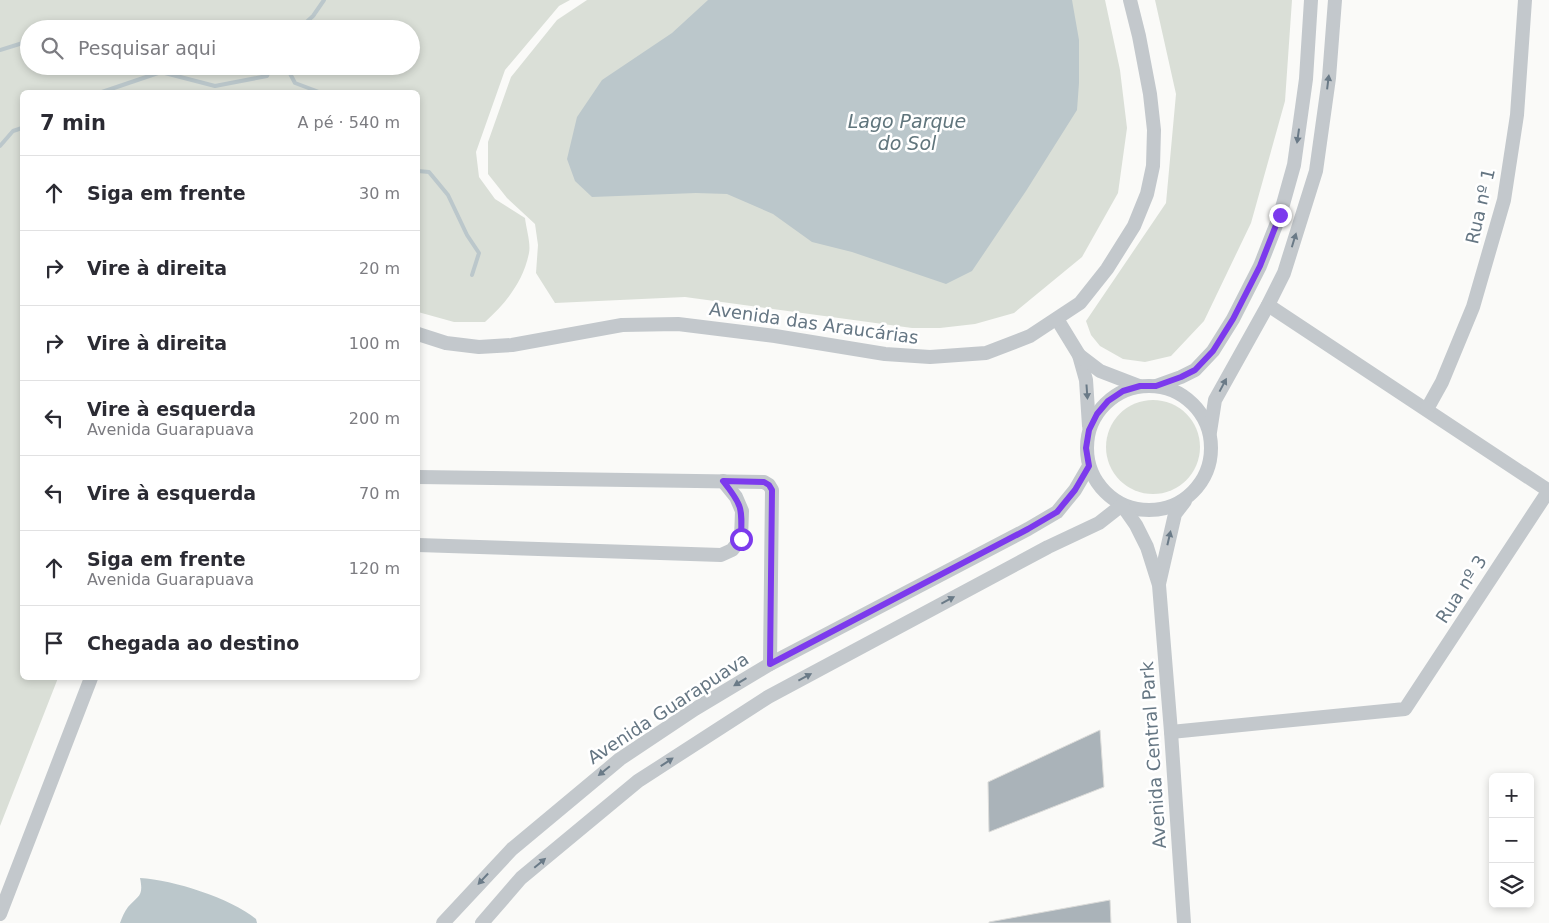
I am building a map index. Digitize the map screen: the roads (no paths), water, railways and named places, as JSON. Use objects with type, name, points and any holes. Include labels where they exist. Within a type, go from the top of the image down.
[{"type":"street","name":"Avenida das Araucárias","points":[[420,335],[446,343],[503,346],[622,325],[678,324],[775,336],[884,354],[930,357],[986,353],[1030,336],[1080,303],[1107,269],[1134,226],[1147,194],[1153,166],[1154,130],[1150,94],[1130,0]]},
{"type":"street","points":[[1156,386],[1195,370],[1213,351],[1233,319],[1260,266],[1280,215],[1294,165],[1306,79],[1311,0]]},
{"type":"street","points":[[1210,432],[1219,393],[1268,305],[1284,272],[1316,171],[1329,78],[1335,0]]},
{"type":"street","name":"Rua nº 1","points":[[1427,409],[1442,382],[1473,307],[1504,200],[1517,115],[1525,0]]},
{"type":"street","points":[[1268,305],[1549,490]]},
{"type":"street","points":[[1056,318],[1079,355],[1086,380],[1089,430],[1086,448],[1089,466],[1096,482],[1108,495],[1122,505],[1139,510],[1157,510],[1174,506],[1189,496]]},
{"type":"street","points":[[1079,355],[1100,371],[1140,386]]},
{"type":"street","points":[[1089,430],[1097,414],[1108,401],[1123,391],[1140,386],[1156,386],[1174,390],[1190,401],[1203,415],[1210,432],[1212,450],[1209,467],[1201,483],[1175,514],[1159,585]]},
{"type":"street","name":"Avenida Guarapuava","points":[[443,923],[512,849],[620,758],[695,709],[770,664],[1057,512],[1075,490],[1089,466]]},
{"type":"street","points":[[420,477],[764,482],[772,490],[770,664]]},
{"type":"street","points":[[420,544],[720,555],[732,550],[741,539],[742,511],[736,497],[723,481]]},
{"type":"street","name":"Rua nº 3","points":[[1171,732],[1405,708],[1549,490]]},
{"type":"street","points":[[1122,505],[1136,525],[1148,548],[1159,585]]},
{"type":"street","points":[[482,923],[521,878],[638,781],[768,697],[1048,547],[1099,523],[1122,505]]},
{"type":"street","name":"Avenida Central Park","points":[[1159,585],[1184,923]]},
{"type":"street","points":[[0,914],[90,680]]},
{"type":"water","name":"Lago Parque do Sol","points":[[708,0],[1072,0],[1079,40],[1077,110],[1026,191],[972,271],[946,284],[852,252],[812,242],[773,214],[727,194],[696,193],[592,197],[575,181],[567,159],[577,117],[602,80],[672,33]]},
{"type":"water","points":[[140,878],[169,882],[217,897],[245,911],[256,919],[257,923],[120,923],[127,909],[141,892]]},
{"type":"waterway","points":[[309,20],[324,0]]},
{"type":"waterway","points":[[0,50],[20,44]]},
{"type":"waterway","points":[[108,90],[152,75]]},
{"type":"waterway","points":[[173,75],[215,86],[267,75]]},
{"type":"waterway","points":[[291,75],[295,83],[314,90]]},
{"type":"waterway","points":[[0,146],[13,131],[20,129]]},
{"type":"waterway","points":[[420,171],[429,172],[448,195],[467,235],[479,253],[472,275]]}]
